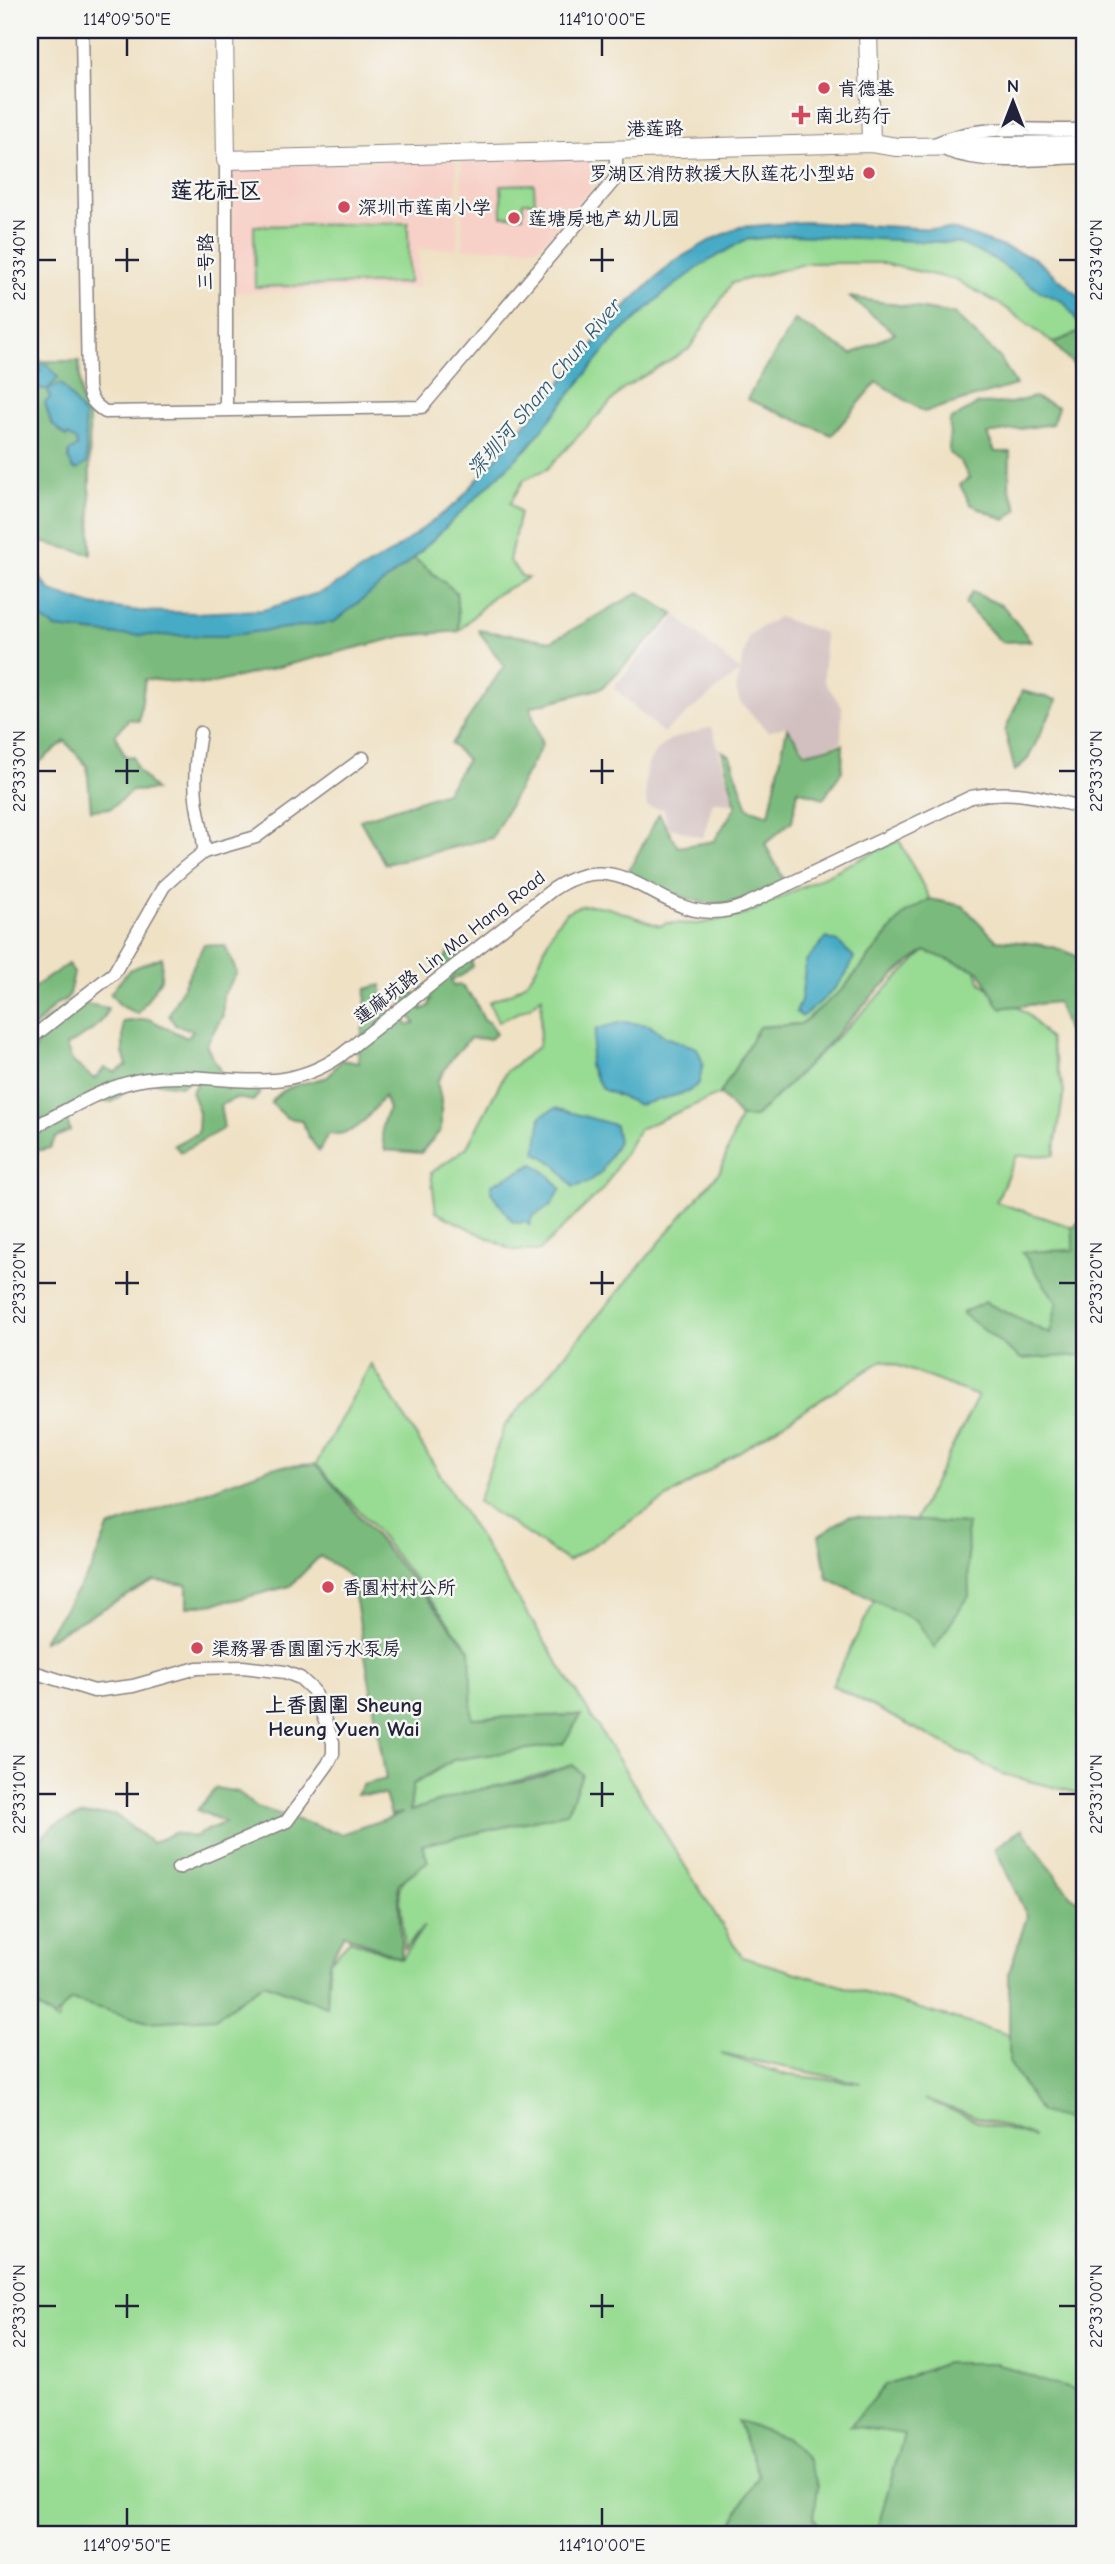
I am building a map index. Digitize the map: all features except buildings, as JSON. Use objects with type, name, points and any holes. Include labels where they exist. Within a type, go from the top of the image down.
[{"type":"street","points":[[82,30],[89,397],[105,412],[422,407],[616,178],[616,150]]},
{"type":"street","name":"三号路","points":[[224,30],[226,410]]},
{"type":"street","points":[[868,30],[870,143]]},
{"type":"street","points":[[929,146],[982,131],[1085,130]]},
{"type":"street","name":"港莲路","points":[[226,160],[870,143],[897,147],[1085,145]]},
{"type":"street","points":[[929,146],[989,159],[1085,157]]},
{"type":"street","points":[[200,733],[194,768],[204,852]]},
{"type":"street","points":[[30,1039],[114,973],[164,887],[204,852],[256,836],[363,758]]},
{"type":"street","name":"蓮麻坑路 Lin Ma Hang Road","points":[[30,1129],[103,1092],[136,1081],[177,1077],[271,1082],[295,1079],[317,1070],[340,1056],[552,890],[581,875],[618,875],[686,909],[704,913],[723,912],[755,901],[971,797],[990,793],[1021,793],[1085,808]]},
{"type":"street","points":[[30,1671],[93,1691],[133,1686],[197,1668],[243,1667],[285,1672],[300,1678],[313,1690],[333,1742],[333,1754],[287,1821],[178,1868]]},
{"type":"shaded area","name":"莲塘房地产幼儿园","points":[[590,157],[591,189],[539,247],[463,249],[461,160]]},
{"type":"shaded area","name":"深圳市莲南小学","points":[[456,160],[458,248],[418,249],[419,288],[234,293],[231,166]]},
{"type":"shaded area","points":[[677,616],[740,671],[749,635],[778,617],[824,633],[824,681],[842,707],[841,742],[808,752],[786,726],[768,732],[740,702],[736,689],[739,672],[663,733],[613,687]]},
{"type":"shaded area","points":[[712,727],[734,804],[713,801],[703,838],[668,827],[664,809],[647,807],[645,784],[648,764],[656,751],[669,740]]},
{"type":"green space","points":[[534,184],[535,202],[523,202],[523,216],[502,216],[501,185]]},
{"type":"green space","points":[[408,223],[409,283],[255,287],[254,226]]},
{"type":"green space","points":[[804,226],[976,244],[1058,288],[1085,331],[1053,343],[1006,308],[956,280],[881,263],[808,263],[732,283],[689,349],[624,388],[547,469],[524,480],[510,503],[520,513],[509,560],[521,576],[528,578],[493,596],[459,631],[456,592],[409,554],[500,467],[637,301],[709,248]]},
{"type":"green space","points":[[849,297],[954,314],[1000,358],[1016,385],[924,412],[877,382],[832,435],[747,399],[795,320],[852,354],[895,333]]},
{"type":"green space","points":[[1085,330],[1085,377],[1053,343]]},
{"type":"green space","points":[[30,361],[79,361],[81,400],[89,417],[91,554],[41,542],[30,531]]},
{"type":"green space","points":[[1034,397],[1058,407],[1052,424],[987,434],[995,452],[1010,452],[1009,488],[1018,509],[1005,520],[970,504],[960,485],[969,478],[961,462],[949,453],[950,420],[978,404],[1011,403]]},
{"type":"green space","points":[[409,554],[456,592],[459,631],[404,636],[206,685],[145,679],[139,721],[129,719],[115,735],[125,756],[133,757],[137,769],[155,790],[132,791],[111,808],[91,810],[87,766],[65,741],[36,765],[30,762],[30,646],[36,647],[30,644],[30,593],[68,619],[334,610]]},
{"type":"green space","points":[[639,592],[674,615],[602,688],[530,707],[542,745],[492,838],[385,864],[360,820],[446,792],[467,760],[451,744],[504,666],[478,630],[552,641]]},
{"type":"green space","points":[[972,592],[1003,606],[1031,641],[1001,642],[965,604]]},
{"type":"green space","points":[[1022,691],[1057,700],[1028,759],[1015,771],[1005,731]]},
{"type":"green space","points":[[787,728],[806,753],[843,744],[842,771],[824,798],[798,790],[792,821],[765,844],[784,880],[744,899],[713,904],[684,898],[628,872],[659,814],[678,847],[714,841],[736,806],[722,751],[730,756],[748,808],[769,815]]},
{"type":"green space","points":[[899,840],[930,899],[904,914],[843,989],[801,1024],[759,1027],[720,1094],[639,1129],[604,1188],[539,1251],[512,1250],[436,1212],[431,1173],[467,1147],[506,1072],[539,1046],[542,997],[530,1007],[498,1022],[489,1002],[519,988],[532,975],[558,921],[568,912],[581,906],[606,907],[660,926],[666,923],[698,924],[744,915]]},
{"type":"green space","points":[[930,899],[963,906],[996,940],[1057,948],[1078,958],[1085,965],[1085,1080],[1057,1002],[1000,1008],[979,971],[925,951],[878,990],[755,1117],[740,1117],[720,1094],[759,1027],[801,1024],[843,989],[904,914]]},
{"type":"green space","points":[[204,944],[225,946],[237,973],[223,995],[223,1015],[206,1045],[224,1078],[244,1080],[260,1093],[253,1101],[236,1098],[220,1105],[224,1128],[181,1152],[174,1145],[198,1133],[199,1112],[191,1092],[204,1073],[180,1086],[140,1080],[112,1102],[92,1101],[66,1116],[70,1131],[56,1137],[50,1148],[30,1152],[30,1055],[35,1049],[43,1023],[72,1001],[108,1008],[97,1026],[66,1046],[72,1061],[94,1079],[105,1068],[115,1072],[127,1065],[123,1053],[123,1022],[149,1019],[187,1038],[193,1030],[175,1025],[169,1015]]},
{"type":"green space","points":[[451,949],[460,958],[468,953],[473,966],[451,980],[453,986],[461,985],[496,1034],[490,1039],[470,1038],[452,1058],[437,1082],[441,1099],[441,1130],[421,1153],[385,1150],[382,1129],[389,1109],[384,1096],[355,1129],[328,1134],[319,1151],[301,1120],[287,1118],[271,1103],[289,1088],[328,1077],[341,1060],[359,1063],[358,1051],[365,1018],[366,989],[381,985],[385,1010],[403,1013],[407,1025],[415,1023],[401,1000],[413,991],[422,1002],[422,1010],[429,1006],[431,999],[420,989],[444,975],[442,963]]},
{"type":"green space","points":[[925,951],[973,964],[981,983],[1028,1014],[1050,1040],[1064,1091],[1054,1155],[1016,1156],[996,1202],[1072,1227],[1085,1227],[1085,1795],[1002,1774],[832,1685],[978,1396],[883,1360],[568,1561],[478,1502],[504,1427],[720,1171],[740,1117],[755,1117]]},
{"type":"green space","points":[[162,957],[161,979],[138,1014],[121,1006],[110,994],[129,970]]},
{"type":"green space","points":[[68,964],[74,973],[68,998],[56,1004],[30,1032],[30,990]]},
{"type":"green space","points":[[1085,1218],[1085,1355],[1021,1359],[962,1313],[985,1302],[1050,1334],[1057,1303],[1022,1252],[1074,1250],[1072,1227]]},
{"type":"green space","points":[[371,1364],[742,1957],[1085,2057],[1085,2534],[30,2534],[30,2002],[58,2021],[55,1962],[215,2018],[264,1983],[327,2006],[329,1962],[350,1940],[402,1959],[424,1926],[405,1949],[399,1888],[423,1852],[422,1844],[573,1765],[410,1811],[413,1785],[459,1757],[580,1715],[471,1718],[470,1650],[370,1523],[316,1464]],"holes":[[[721,2054],[861,2083],[787,2075]],[[924,2099],[1033,2136],[1033,2137],[983,2123]]]},
{"type":"green space","points":[[316,1464],[470,1650],[472,1718],[581,1715],[563,1744],[453,1760],[413,1784],[410,1811],[464,1793],[535,1778],[573,1765],[582,1774],[567,1813],[422,1845],[428,1861],[398,1884],[402,1959],[344,1934],[329,1962],[327,2006],[264,1983],[215,2018],[148,2022],[71,2000],[54,2018],[30,2002],[30,1850],[54,1825],[81,1815],[114,1814],[152,1843],[174,1833],[193,1837],[225,1822],[197,1810],[216,1788],[238,1792],[257,1807],[341,1834],[403,1813],[391,1815],[385,1795],[357,1794],[362,1785],[386,1779],[352,1578],[320,1556],[290,1586],[235,1600],[187,1607],[187,1585],[154,1581],[42,1642],[91,1570],[108,1528],[272,1467]]},
{"type":"green space","points":[[849,1516],[967,1524],[969,1596],[934,1648],[917,1621],[827,1578],[819,1535]]},
{"type":"green space","points":[[1022,1829],[1070,1895],[1085,1906],[1085,2124],[1040,2112],[1009,2062],[1009,1973],[1027,1916],[995,1848]]},
{"type":"green space","points":[[946,2363],[996,2363],[1085,2393],[1085,2534],[899,2534],[877,2529],[904,2434],[850,2426],[885,2385]]},
{"type":"green space","points":[[737,2421],[786,2438],[808,2460],[818,2486],[814,2517],[823,2534],[729,2534],[739,2509],[759,2475]]},
{"type":"water","points":[[804,222],[956,230],[1034,258],[1085,301],[1085,332],[1064,302],[1041,292],[994,259],[958,243],[791,235],[745,240],[702,265],[662,295],[615,338],[528,447],[413,559],[334,622],[224,636],[118,635],[55,628],[30,611],[30,567],[51,591],[92,605],[139,611],[195,613],[263,610],[325,591],[392,552],[458,502],[628,304],[673,262],[740,227]]},
{"type":"water","points":[[48,365],[58,378],[48,389],[41,389],[31,381],[36,378],[38,371],[41,371],[38,366]]},
{"type":"water","points":[[61,383],[84,415],[87,463],[77,470],[73,469],[69,460],[69,452],[77,447],[76,440],[68,435],[66,437],[51,423],[45,403],[50,398],[48,390]]},
{"type":"water","points":[[826,938],[838,942],[854,957],[840,983],[802,1017],[796,1012],[801,1000],[806,961]]},
{"type":"water","points":[[623,1022],[649,1025],[666,1037],[697,1048],[703,1063],[699,1083],[688,1092],[639,1105],[602,1089],[589,1065],[596,1029]]},
{"type":"water","points":[[555,1108],[615,1125],[618,1141],[601,1173],[587,1183],[573,1187],[556,1165],[536,1152],[541,1116]]},
{"type":"water","points":[[534,1164],[548,1174],[561,1189],[551,1205],[532,1217],[529,1225],[525,1221],[512,1221],[491,1192],[492,1184]]},
{"type":"place","name":"肯德基","points":[[824,88]]},
{"type":"place","name":"南北药行","points":[[801,115]]},
{"type":"place","name":"罗湖区消防救援大队莲花小型站","points":[[869,173]]},
{"type":"place","name":"深圳市莲南小学","points":[[344,207]]},
{"type":"place","name":"莲塘房地产幼儿园","points":[[514,218]]},
{"type":"place","name":"香園村村公所","points":[[328,1587]]},
{"type":"place","name":"渠務署香園圍污水泵房","points":[[197,1648]]},
{"type":"district","name":"莲花社区","points":[[216,190]]},
{"type":"district","name":"上香園圍 Sheung Heung Yuen Wai","points":[[344,1717]]},
{"type":"water label","name":"深圳河 Sham Chun River","points":[[544,388]]}]
